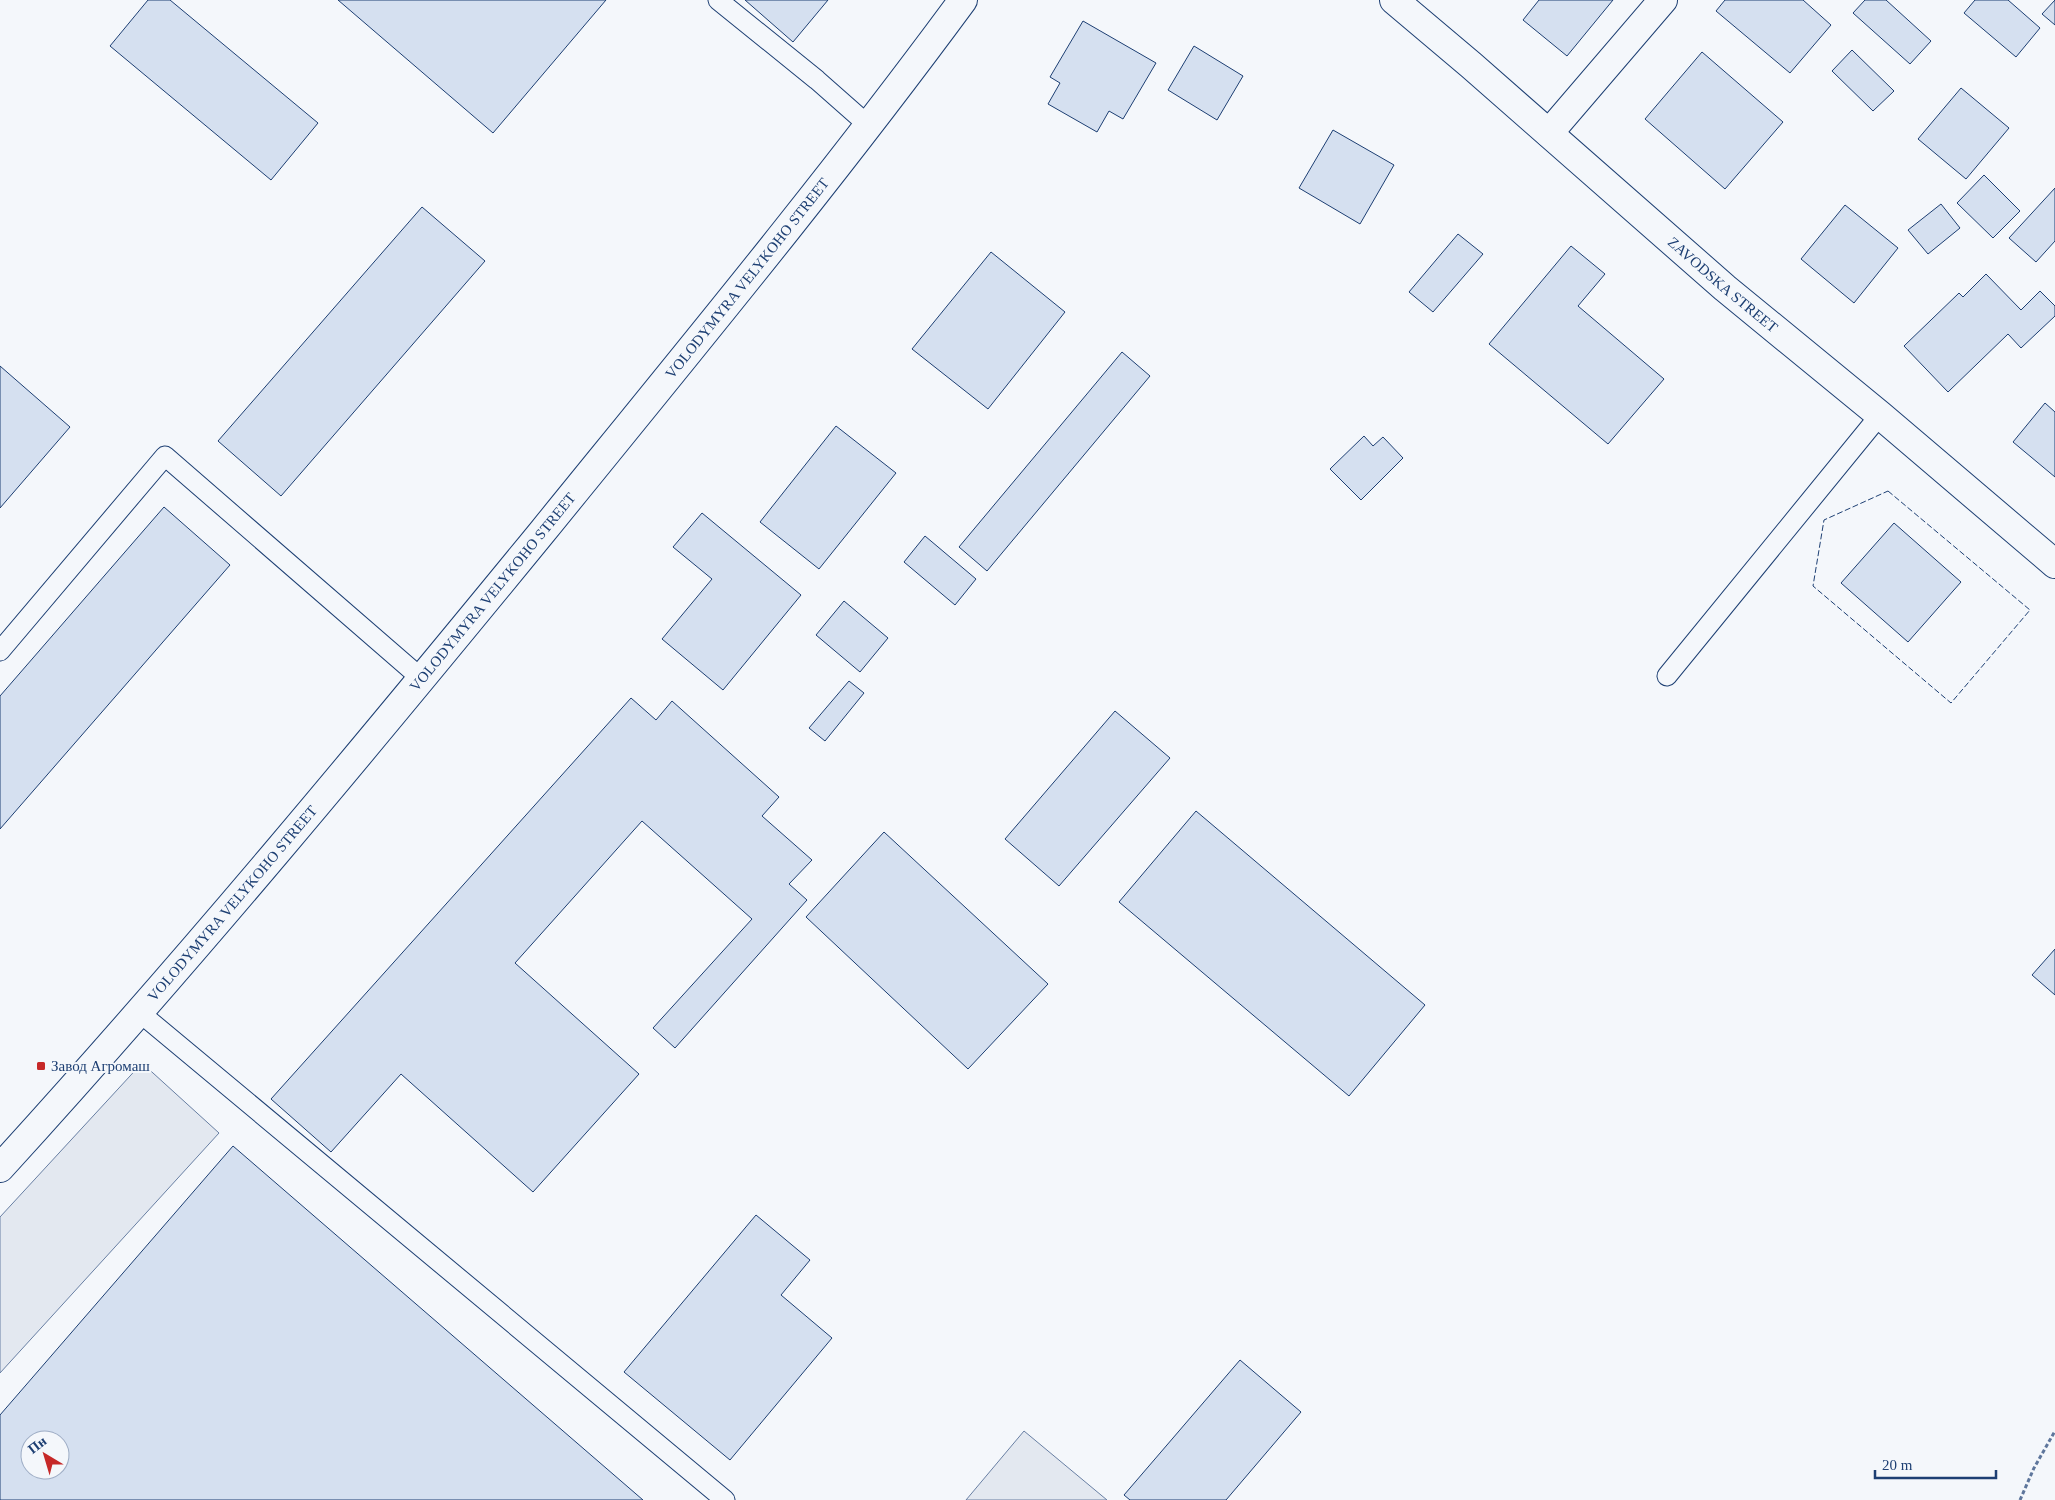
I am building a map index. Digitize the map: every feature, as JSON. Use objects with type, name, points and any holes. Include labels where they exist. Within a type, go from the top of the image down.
[{"type":"main road","name":"VOLODYMYRA VELYKOHO STREET","points":[[0,1168],[139,1012],[422,679],[716,319],[963,0]]},
{"type":"main road","name":"ZAVODSKA STREET","points":[[1394,0],[1550,133],[1725,288],[1880,415],[2055,564]]},
{"type":"main road","points":[[1550,133],[1663,0]]},
{"type":"lane","points":[[718,0],[817,80],[868,125]]},
{"type":"lane","points":[[1667,676],[1880,415]]},
{"type":"lane","points":[[0,651],[166,456],[422,679]]},
{"type":"lane","points":[[139,1012],[725,1500]]},
{"type":"path","points":[[2020,1500],[2034,1468],[2055,1431]]},
{"type":"shaded area","points":[[142,1063],[219,1133],[0,1373],[0,1217]]},
{"type":"shaded area","points":[[1024,1431],[1107,1500],[966,1500]]},
{"type":"building","points":[[148,0],[170,0],[318,123],[271,180],[110,46]]},
{"type":"building","points":[[338,0],[606,0],[493,133]]},
{"type":"building","points":[[745,0],[828,0],[793,42]]},
{"type":"building","points":[[1539,0],[1613,0],[1567,56],[1523,20]]},
{"type":"building","points":[[1725,0],[1803,0],[1831,25],[1790,73],[1716,11]]},
{"type":"building","points":[[1865,0],[1886,0],[1931,41],[1910,64],[1853,13]]},
{"type":"building","points":[[1975,0],[2008,0],[2040,28],[2016,57],[1964,13]]},
{"type":"building","points":[[2055,0],[2055,25],[2042,14]]},
{"type":"building","points":[[1083,21],[1156,63],[1123,119],[1109,111],[1097,132],[1048,104],[1060,83],[1050,77]]},
{"type":"building","points":[[1194,46],[1243,76],[1217,120],[1168,90]]},
{"type":"building","points":[[1852,50],[1894,91],[1873,111],[1832,71]]},
{"type":"building","points":[[1702,52],[1783,122],[1725,189],[1645,119]]},
{"type":"building","points":[[1961,88],[2009,128],[1966,179],[1918,139]]},
{"type":"building","points":[[1333,130],[1394,165],[1360,224],[1299,188]]},
{"type":"building","points":[[1984,175],[2020,211],[1993,238],[1957,203]]},
{"type":"building","points":[[2055,188],[2055,241],[2036,262],[2009,238]]},
{"type":"building","points":[[1941,204],[1960,228],[1928,254],[1908,230]]},
{"type":"building","points":[[1845,205],[1898,248],[1854,303],[1801,259]]},
{"type":"building","points":[[422,207],[485,261],[281,496],[218,441]]},
{"type":"building","points":[[1458,234],[1483,254],[1433,312],[1409,292]]},
{"type":"building","points":[[1571,246],[1605,274],[1578,306],[1664,379],[1608,444],[1489,344]]},
{"type":"building","points":[[991,252],[1065,312],[988,409],[912,349]]},
{"type":"building","points":[[1986,274],[2021,310],[2040,291],[2055,306],[2055,316],[2021,348],[2008,334],[1948,392],[1904,346],[1959,293],[1963,297]]},
{"type":"building","points":[[1122,352],[1150,376],[987,571],[959,547]]},
{"type":"building","points":[[0,366],[70,427],[0,508]]},
{"type":"building","points":[[2045,403],[2055,412],[2055,477],[2013,442]]},
{"type":"building","points":[[836,426],[896,473],[819,569],[760,522]]},
{"type":"building","points":[[1364,436],[1373,446],[1383,437],[1403,458],[1361,500],[1330,469]]},
{"type":"building","points":[[164,507],[230,565],[0,829],[0,696]]},
{"type":"building","points":[[702,513],[801,595],[723,690],[662,639],[712,579],[673,547]]},
{"type":"building","points":[[1894,523],[1961,582],[1908,642],[1841,583]]},
{"type":"building","points":[[925,536],[976,579],[955,605],[904,562]]},
{"type":"building","points":[[844,601],[888,638],[860,672],[816,635]]},
{"type":"building","points":[[849,681],[864,693],[825,741],[809,728]]},
{"type":"building","points":[[631,698],[656,720],[672,701],[779,797],[762,816],[812,860],[789,884],[807,900],[675,1048],[653,1028],[752,919],[642,821],[515,963],[639,1074],[533,1192],[401,1074],[331,1152],[271,1099]]},
{"type":"building","points":[[1115,711],[1170,758],[1059,886],[1005,839]]},
{"type":"building","points":[[1196,811],[1425,1005],[1349,1096],[1119,902]]},
{"type":"building","points":[[884,832],[1048,984],[968,1069],[806,917]]},
{"type":"building","points":[[2055,949],[2055,995],[2032,975]]},
{"type":"building","points":[[233,1146],[643,1500],[0,1500],[0,1415]]},
{"type":"building","points":[[756,1215],[810,1260],[781,1295],[832,1338],[730,1460],[624,1372]]},
{"type":"building","points":[[1240,1360],[1301,1412],[1226,1500],[1130,1500],[1124,1495]]},
{"type":"fence","points":[[1888,491],[2030,610],[1951,703],[1813,586],[1824,520],[1888,491]]},
{"type":"place","name":"Завод Агромаш","points":[[41,1066]]}]
